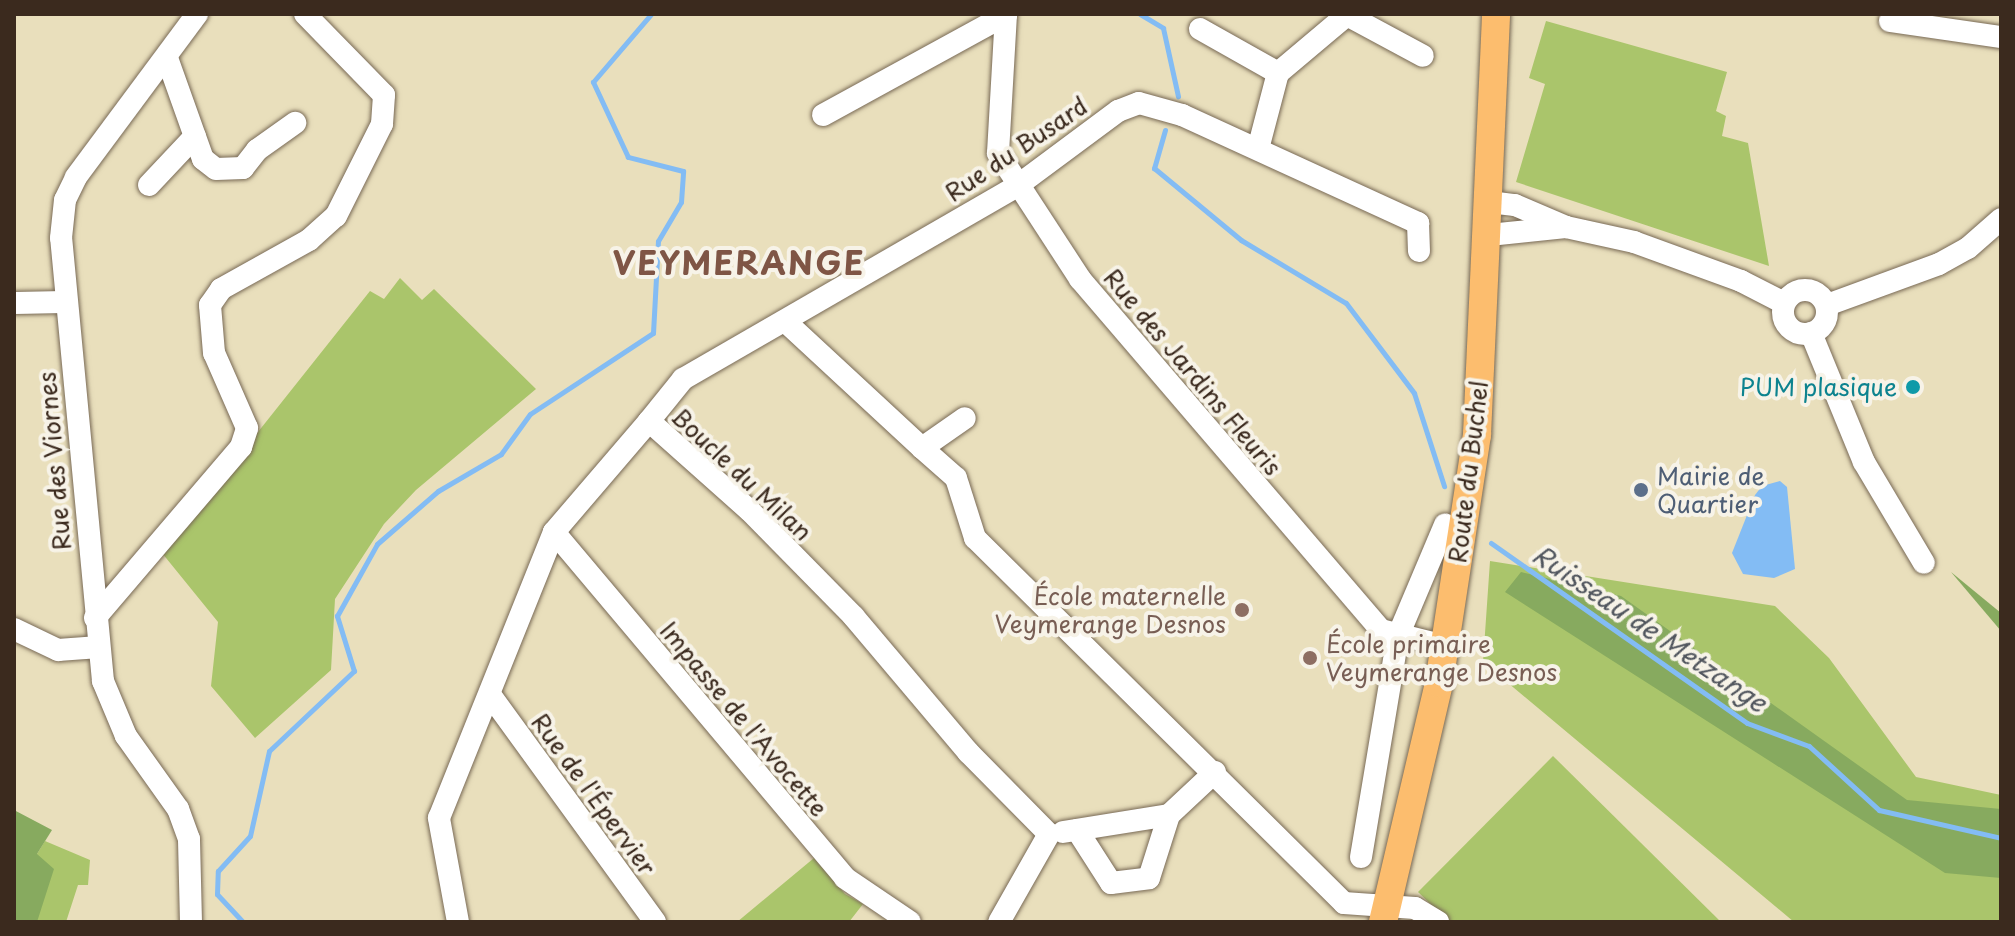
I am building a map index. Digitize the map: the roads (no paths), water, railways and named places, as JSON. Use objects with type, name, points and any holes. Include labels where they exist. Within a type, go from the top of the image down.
[{"type":"main road","name":"Route du Buchel","points":[[1384,916],[1445,646],[1477,435],[1489,235],[1496,14]]},
{"type":"street","name":"Rue des Viornes","points":[[191,922],[189,839],[178,809],[126,736],[103,681],[61,238],[65,200],[76,177],[197,14]]},
{"type":"street","points":[[95,618],[241,447],[247,428],[214,353],[210,305],[221,289],[309,240],[336,216],[382,124],[384,95],[305,14]]},
{"type":"street","points":[[823,115],[1006,14]]},
{"type":"street","name":"Rue des Jardins Fleuris","points":[[1006,14],[998,153],[1104,314],[1381,630],[1445,646]]},
{"type":"street","points":[[1258,149],[1278,73],[1348,14],[1423,56]]},
{"type":"street","points":[[1890,21],[2001,37]]},
{"type":"street","points":[[1200,29],[1278,73]]},
{"type":"street","points":[[167,58],[203,159],[228,171],[243,168],[257,150],[295,123]]},
{"type":"street","name":"Rue du Busard","points":[[649,421],[683,379],[787,323],[1017,186],[1118,111],[1139,103],[1182,115],[1418,223],[1419,251]]},
{"type":"street","points":[[149,185],[195,136]]},
{"type":"street","points":[[1489,202],[1540,212],[1566,227],[1634,242],[1741,281],[1784,303]]},
{"type":"street","points":[[1827,305],[1939,264],[1968,248],[2001,219]]},
{"type":"street","points":[[1489,235],[1566,227]]},
{"type":"street","points":[[1784,303],[1802,289],[1817,293],[1827,305],[1826,321],[1811,333]]},
{"type":"street","points":[[14,303],[65,302]]},
{"type":"street","points":[[1784,303],[1787,326],[1811,333]]},
{"type":"street","points":[[787,323],[956,478],[975,538],[1215,772],[1343,912],[1384,916],[1415,908],[1438,922]]},
{"type":"street","points":[[1811,333],[1864,462],[1924,563]]},
{"type":"street","points":[[922,448],[965,418]]},
{"type":"street","name":"Boucle du Milan","points":[[458,922],[439,818],[491,696],[554,532],[649,421],[781,543],[854,617],[968,752],[1049,834]]},
{"type":"street","name":"Route du Buchel","points":[[1361,857],[1398,636],[1445,525]]},
{"type":"street","name":"Impasse de l'Avocette","points":[[554,532],[845,878],[910,922]]},
{"type":"street","points":[[14,629],[58,650],[99,647]]},
{"type":"street","name":"Rue de l'Épervier","points":[[491,696],[655,922]]},
{"type":"street","points":[[1077,830],[1111,883],[1149,878],[1169,815],[1215,772]]},
{"type":"street","points":[[999,922],[1049,834],[1169,815]]},
{"type":"water","points":[[1780,481],[1787,487],[1795,569],[1774,578],[1743,574],[1732,553],[1755,495],[1762,486]]},
{"type":"waterway","points":[[243,922],[217,894],[218,871],[250,836],[269,751],[354,671],[337,616],[377,544],[438,491],[501,454],[530,414],[653,333],[658,241],[681,202],[683,171],[628,157],[593,82],[651,14]]},
{"type":"waterway","name":"Ruisseau de Metzange","points":[[1140,14],[1163,28],[1178,96]]},
{"type":"waterway","name":"Ruisseau de Metzange","points":[[1165,130],[1154,168],[1241,240],[1346,303],[1414,393],[1444,486]]},
{"type":"waterway","name":"Ruisseau de Metzange","points":[[1491,543],[1747,723],[1809,746],[1879,810],[2001,838]]},
{"type":"place","name":"PUM plasique","points":[[1913,387]]},
{"type":"place","name":"Mairie de Quartier","points":[[1641,490]]},
{"type":"place","name":"École maternelle Veymerange Desnos","points":[[1242,610]]},
{"type":"place","name":"École primaire Veymerange Desnos","points":[[1310,658]]},
{"type":"district","name":"VEYMERANGE","points":[[739,262]]}]
